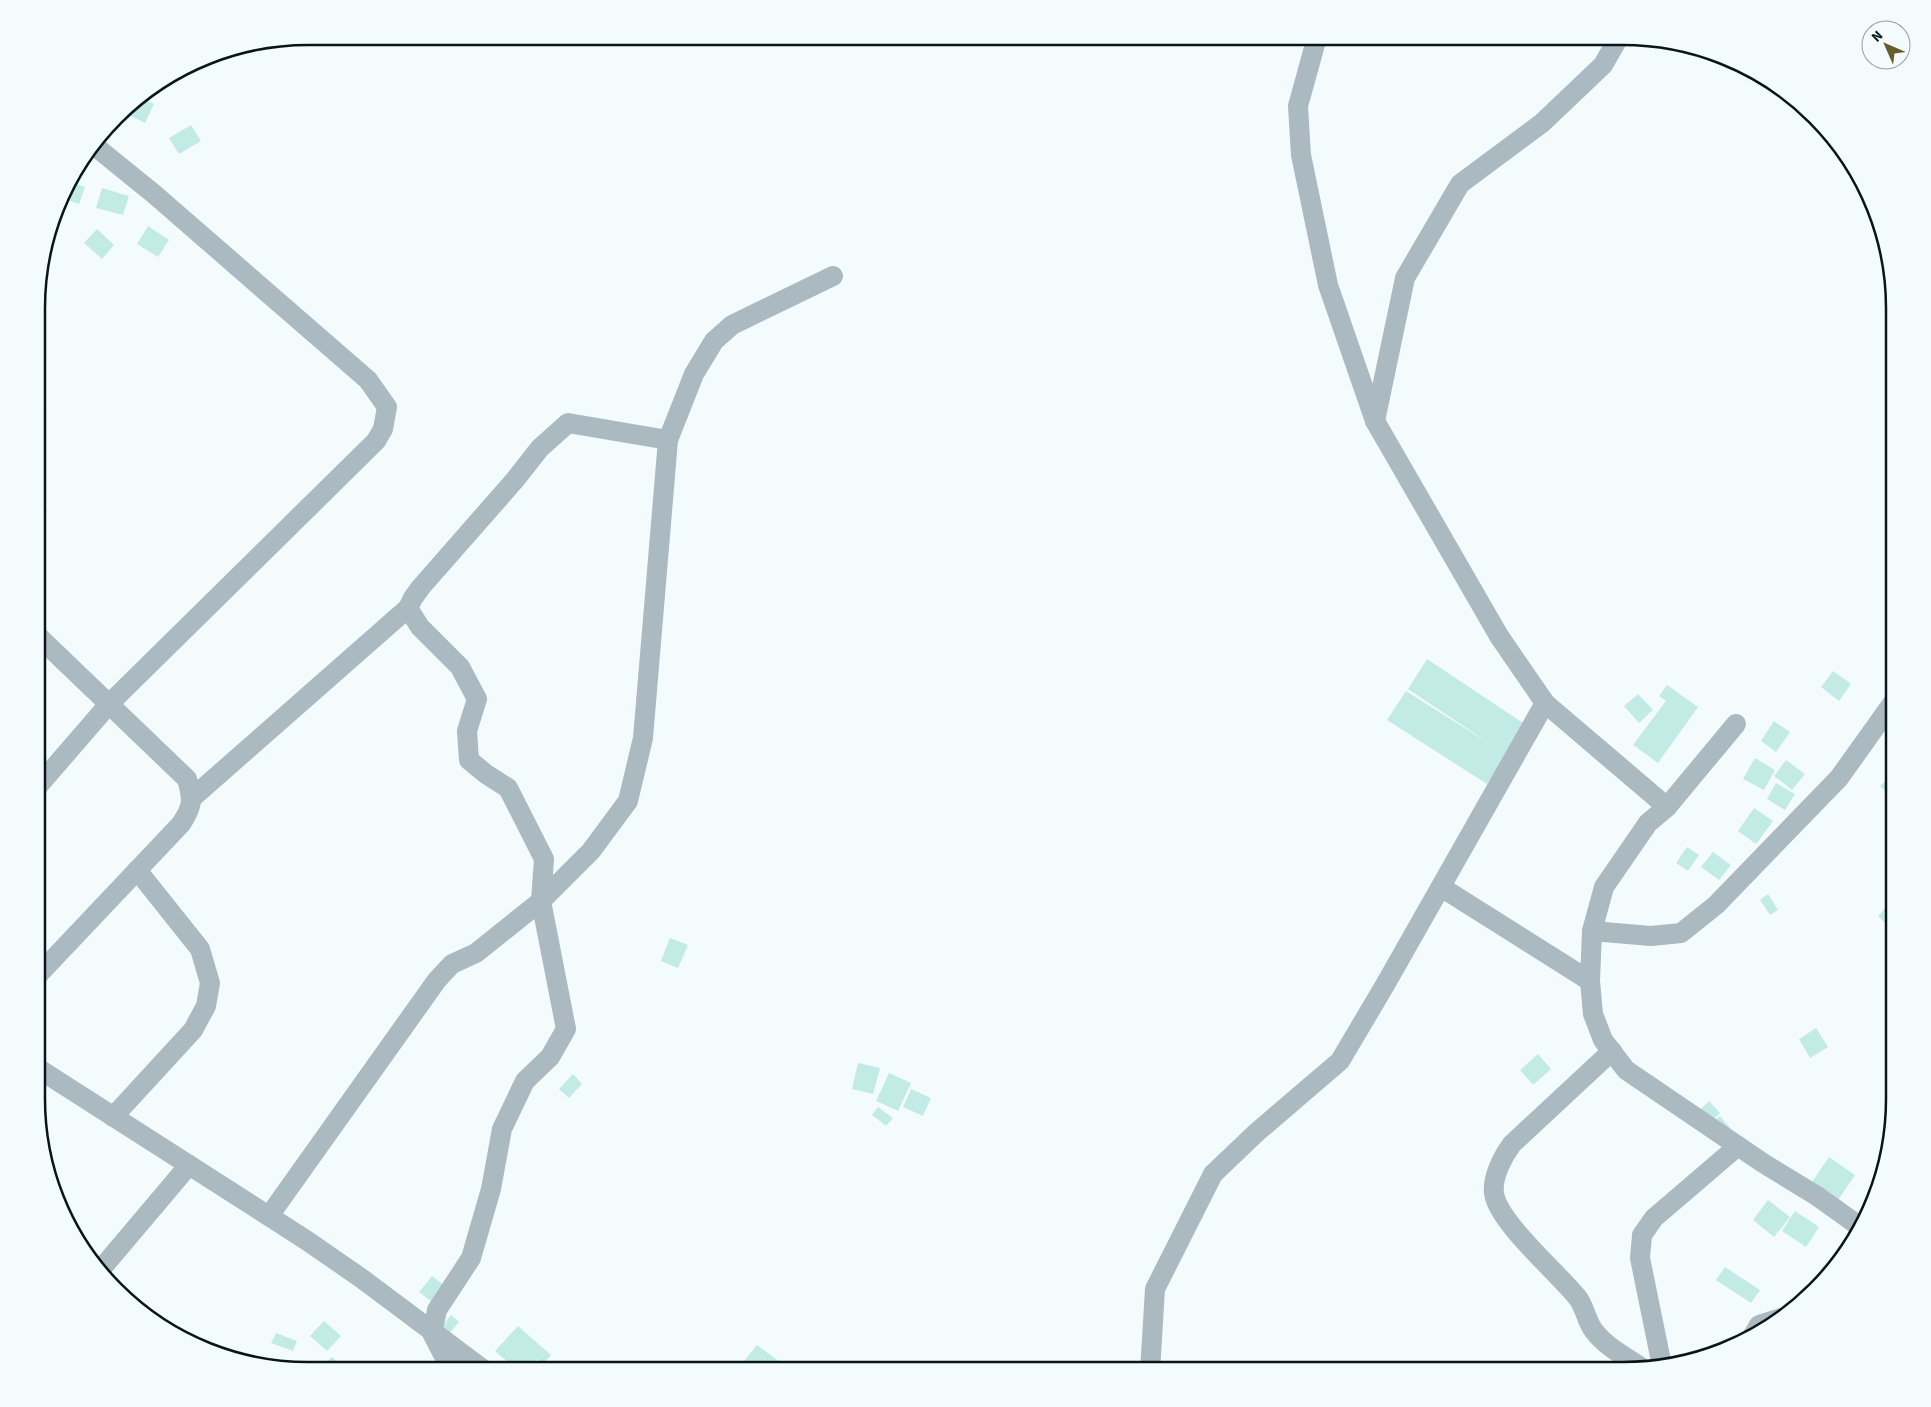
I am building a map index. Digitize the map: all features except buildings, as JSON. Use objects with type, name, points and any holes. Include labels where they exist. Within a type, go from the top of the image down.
[{"type":"street","points":[[1315,45],[1298,106],[1301,155],[1328,285],[1375,420],[1499,636],[1545,703],[1668,807]]},
{"type":"street","points":[[1375,420],[1405,278],[1460,184],[1542,123],[1603,65],[1614,45]]},
{"type":"street","points":[[45,777],[109,704],[376,441],[383,428],[387,407],[368,380],[161,200],[98,149]]},
{"type":"street","points":[[269,1216],[437,980],[452,964],[476,953],[542,901],[591,851],[628,801],[643,738],[668,440],[694,374],[714,341],[732,326],[833,276]]},
{"type":"street","points":[[192,798],[408,608],[421,587],[514,481],[540,448],[568,423],[668,440]]},
{"type":"street","points":[[408,608],[420,627],[460,667],[477,699],[467,730],[469,760],[508,788],[544,859],[542,901],[566,1029],[550,1057],[525,1081],[502,1129],[491,1189],[471,1258],[438,1310],[432,1333]]},
{"type":"street","points":[[45,644],[187,780],[192,798],[189,811],[181,824],[45,967]]},
{"type":"street","points":[[1150,1362],[1155,1289],[1213,1174],[1256,1133],[1340,1061],[1545,703]]},
{"type":"street","points":[[1592,931],[1651,936],[1681,933],[1716,906],[1839,778],[1886,712]]},
{"type":"street","points":[[1736,724],[1668,807],[1648,823],[1604,887],[1592,931],[1590,981],[1593,1014],[1603,1040],[1626,1070],[1855,1223]]},
{"type":"street","points":[[113,1117],[193,1030],[206,1006],[210,983],[200,949],[137,870]]},
{"type":"street","points":[[1441,887],[1590,981]]},
{"type":"street","points":[[1612,1051],[1512,1144],[1503,1156],[1497,1173],[1494,1193],[1504,1218],[1579,1299],[1593,1330],[1612,1350],[1631,1362]]},
{"type":"street","points":[[45,1074],[190,1165],[361,1278],[432,1333],[446,1361]]},
{"type":"street","points":[[1661,1359],[1640,1258],[1642,1235],[1654,1218],[1738,1146]]},
{"type":"street","points":[[104,1265],[190,1165]]}]
